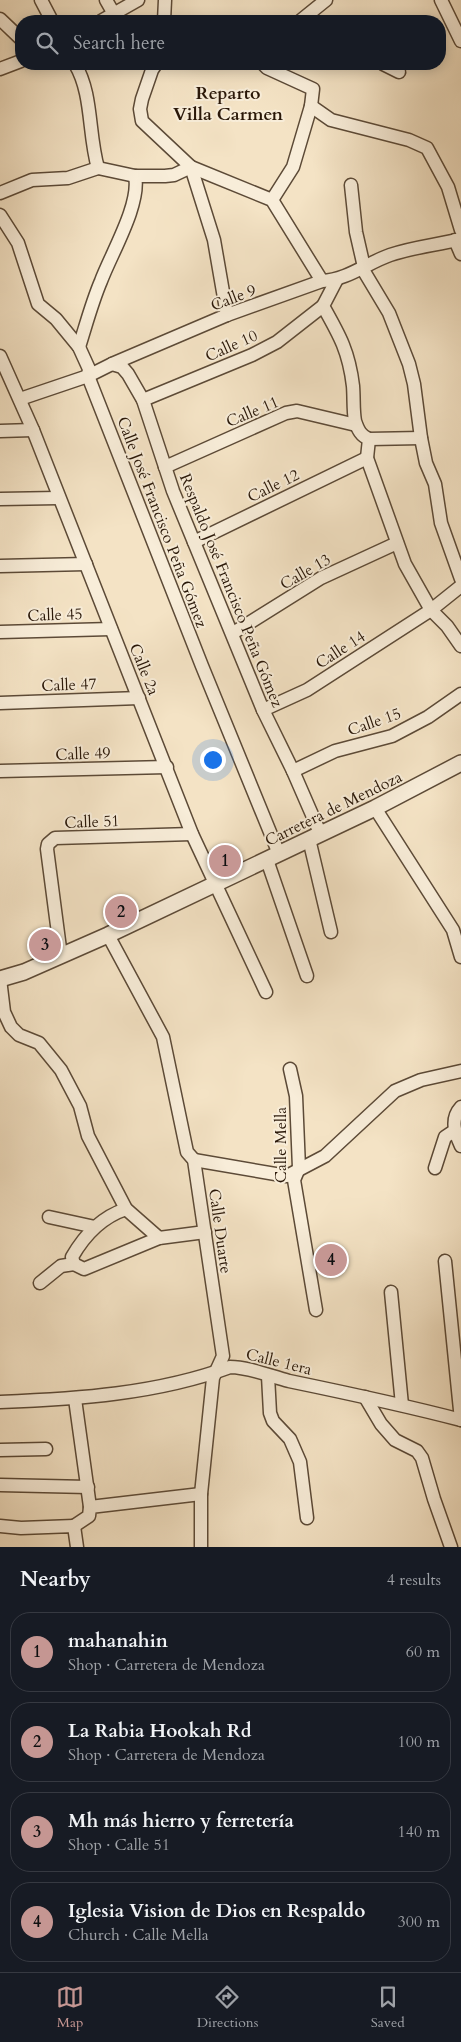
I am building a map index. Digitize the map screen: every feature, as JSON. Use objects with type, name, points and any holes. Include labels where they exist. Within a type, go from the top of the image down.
[{"type":"street","points":[[41,0],[49,15]]},
{"type":"street","points":[[106,0],[114,14],[138,0]]},
{"type":"street","points":[[164,15],[165,0]]},
{"type":"street","points":[[310,15],[326,0]]},
{"type":"street","points":[[441,0],[461,41]]},
{"type":"street","points":[[0,19],[15,33]]},
{"type":"street","points":[[0,69],[15,63]]},
{"type":"street","points":[[80,70],[83,76],[93,149],[98,168]]},
{"type":"street","points":[[152,70],[140,109],[142,121],[191,167],[272,200],[322,281]]},
{"type":"street","points":[[272,70],[312,87],[313,93],[293,167],[272,200]]},
{"type":"street","points":[[395,70],[399,72]]},
{"type":"street","points":[[311,106],[331,120],[409,140],[427,148],[448,187],[461,254]]},
{"type":"street","points":[[0,193],[32,180],[68,178],[98,168],[135,176],[174,175],[191,167]]},
{"type":"street","points":[[191,167],[214,240],[228,315]]},
{"type":"street","points":[[79,347],[100,282],[125,225],[136,193],[137,184],[135,176]]},
{"type":"street","points":[[352,184],[356,232],[363,268],[389,313],[402,344],[414,384],[420,438],[426,464],[435,484],[441,523],[461,579]]},
{"type":"street","name":"Calle José Francisco Peña Gómez","points":[[0,215],[18,243],[38,304],[56,319],[79,347],[89,369],[88,376],[202,666],[273,857],[307,976]]},
{"type":"street","name":"Calle 9","points":[[20,399],[88,376],[228,315],[322,281],[336,281],[408,249],[459,236]]},
{"type":"street","points":[[336,281],[323,306],[343,341],[353,388],[356,425],[360,434],[369,439],[420,438]]},
{"type":"street","name":"Calle 10","points":[[143,400],[252,355],[277,342],[323,306]]},
{"type":"street","name":"Calle 2a","points":[[1,361],[33,430],[58,498],[167,766],[192,834],[266,992]]},
{"type":"street","name":"Respaldo José Francisco Peña Gómez","points":[[112,364],[122,367],[143,400],[172,491],[264,710],[293,771],[315,836],[331,932]]},
{"type":"street","name":"Calle 11","points":[[165,467],[286,413],[297,411],[356,425]]},
{"type":"street","points":[[0,431],[33,430]]},
{"type":"street","points":[[369,439],[367,458],[406,564],[431,610],[447,626],[461,646]]},
{"type":"street","name":"Calle 12","points":[[194,542],[367,458]]},
{"type":"street","points":[[0,499],[58,498]]},
{"type":"street","name":"Calle 13","points":[[233,634],[321,578],[397,543]]},
{"type":"street","points":[[0,566],[86,564]]},
{"type":"street","name":"Calle 14","points":[[264,710],[307,690],[431,610],[461,586]]},
{"type":"street","name":"Calle 45","points":[[0,632],[111,629]]},
{"type":"street","name":"Calle 15","points":[[293,771],[334,750],[392,736],[428,717],[461,694]]},
{"type":"street","name":"Calle 47","points":[[0,703],[139,698]]},
{"type":"street","name":"Carretera de Mendoza","points":[[0,979],[24,972],[108,935],[375,808],[461,763]]},
{"type":"street","name":"Calle 49","points":[[0,771],[167,766]]},
{"type":"street","points":[[375,808],[453,930],[461,957]]},
{"type":"street","name":"Calle 51","points":[[61,956],[46,849],[51,841],[55,838],[192,834]]},
{"type":"street","name":"Calle Duarte","points":[[108,935],[163,1037],[187,1152],[194,1160],[205,1232],[223,1356],[218,1371],[213,1378],[201,1494],[201,1547]]},
{"type":"street","points":[[0,979],[4,1012],[11,1027],[19,1035],[39,1043],[61,1070],[80,1106],[88,1136],[126,1210],[159,1238]]},
{"type":"street","name":"Calle Mella","points":[[290,1069],[296,1096],[299,1168],[294,1180],[316,1310]]},
{"type":"street","points":[[194,1160],[287,1176],[325,1156],[395,1091],[421,1080],[461,1071]]},
{"type":"street","points":[[461,1108],[456,1114],[454,1131],[461,1146]]},
{"type":"street","points":[[435,1168],[445,1137],[454,1131]]},
{"type":"street","points":[[74,1264],[72,1257],[75,1251],[95,1227],[108,1216],[126,1210]]},
{"type":"street","points":[[48,1217],[95,1227]]},
{"type":"street","points":[[40,1283],[61,1266],[74,1264],[84,1269],[159,1238],[205,1232]]},
{"type":"street","points":[[446,1261],[461,1420]]},
{"type":"street","points":[[392,1292],[402,1405]]},
{"type":"street","name":"Calle 1era","points":[[0,1402],[75,1399],[156,1388],[230,1367],[237,1367],[268,1376],[402,1405],[461,1420]]},
{"type":"street","points":[[268,1376],[270,1413],[273,1421],[290,1439],[300,1462],[307,1518]]},
{"type":"street","points":[[365,1397],[381,1424],[395,1440],[417,1451],[422,1458],[451,1547]]},
{"type":"street","points":[[0,1526],[21,1528],[74,1526],[89,1516],[88,1487],[75,1399]]},
{"type":"street","points":[[0,1450],[46,1449]]},
{"type":"street","points":[[0,1485],[88,1487]]},
{"type":"street","points":[[90,1506],[201,1494]]},
{"type":"street","points":[[74,1526],[76,1547]]},
{"type":"place","name":"mahanahin","points":[[225,861]]},
{"type":"place","name":"La Rabia Hookah Rd","points":[[121,912]]},
{"type":"place","name":"Mh más hierro y ferretería","points":[[45,945]]},
{"type":"place","name":"Iglesia Vision de Dios en Respaldo","points":[[331,1260]]},
{"type":"district","name":"Reparto Villa Carmen","points":[[228,104]]}]
